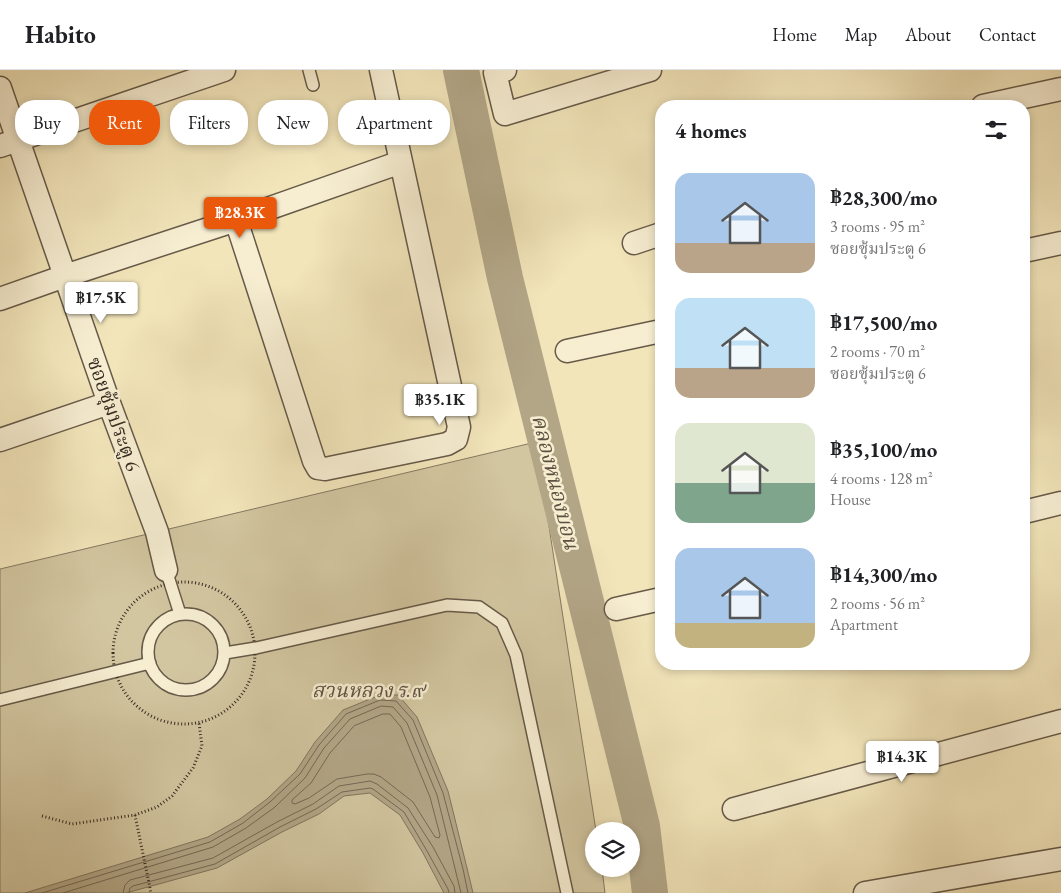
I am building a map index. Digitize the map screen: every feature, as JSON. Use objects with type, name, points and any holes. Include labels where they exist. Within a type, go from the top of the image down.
[{"type":"street","points":[[9,142],[224,70]]},
{"type":"street","points":[[236,220],[314,462],[318,468],[325,469],[447,444],[456,439],[459,427],[381,70]]},
{"type":"street","points":[[504,70],[495,73],[505,114],[650,70]]},
{"type":"street","name":"ซอยซุ้มประตู 6","points":[[0,88],[9,142],[65,276],[109,403],[157,532],[169,577]]},
{"type":"street","points":[[1011,100],[1061,89]]},
{"type":"street","points":[[0,299],[236,220],[401,162]]},
{"type":"street","points":[[634,243],[655,236]]},
{"type":"street","points":[[1030,250],[1061,244]]},
{"type":"street","points":[[567,351],[655,332]]},
{"type":"street","points":[[0,440],[109,403]]},
{"type":"street","points":[[1030,511],[1061,503]]},
{"type":"street","points":[[616,608],[655,600]]},
{"type":"street","points":[[734,809],[1061,721]]},
{"type":"street","points":[[865,893],[1061,859]]},
{"type":"lane","points":[[308,70],[313,85]]},
{"type":"lane","points":[[169,577],[180,614]]},
{"type":"lane","points":[[225,653],[256,648],[447,605],[479,607],[502,623],[516,655],[567,893]]},
{"type":"lane","points":[[180,614],[197,615],[212,623],[222,636],[225,653],[221,668],[212,680],[199,688],[184,690],[170,686],[157,677],[150,663],[148,647],[153,632],[165,620],[180,614]]},
{"type":"lane","points":[[0,700],[150,663]]},
{"type":"path","points":[[169,577],[218,590],[236,605],[250,625],[256,648],[254,668],[247,687],[235,704],[218,716],[199,723],[178,724],[157,719],[145,712],[125,692],[116,672],[113,649],[118,626],[131,606],[169,577]]},
{"type":"path","points":[[42,816],[72,824],[134,815],[157,807],[172,796],[193,768],[202,746],[199,723]]},
{"type":"path","points":[[134,815],[151,893]]},
{"type":"green space","name":"สวนหลวง ร.๙","points":[[536,442],[595,822],[585,822],[585,877],[603,877],[605,893],[0,893],[0,569]]},
{"type":"water","points":[[380,695],[398,695],[417,717],[448,791],[473,893],[444,893],[400,815],[370,793],[344,796],[319,814],[217,868],[126,893],[25,893],[208,837],[240,819],[267,799],[296,771],[315,742],[343,710]]},
{"type":"waterway","name":"คลองหนองบอน","points":[[461,70],[505,278],[642,826],[650,893]]}]
